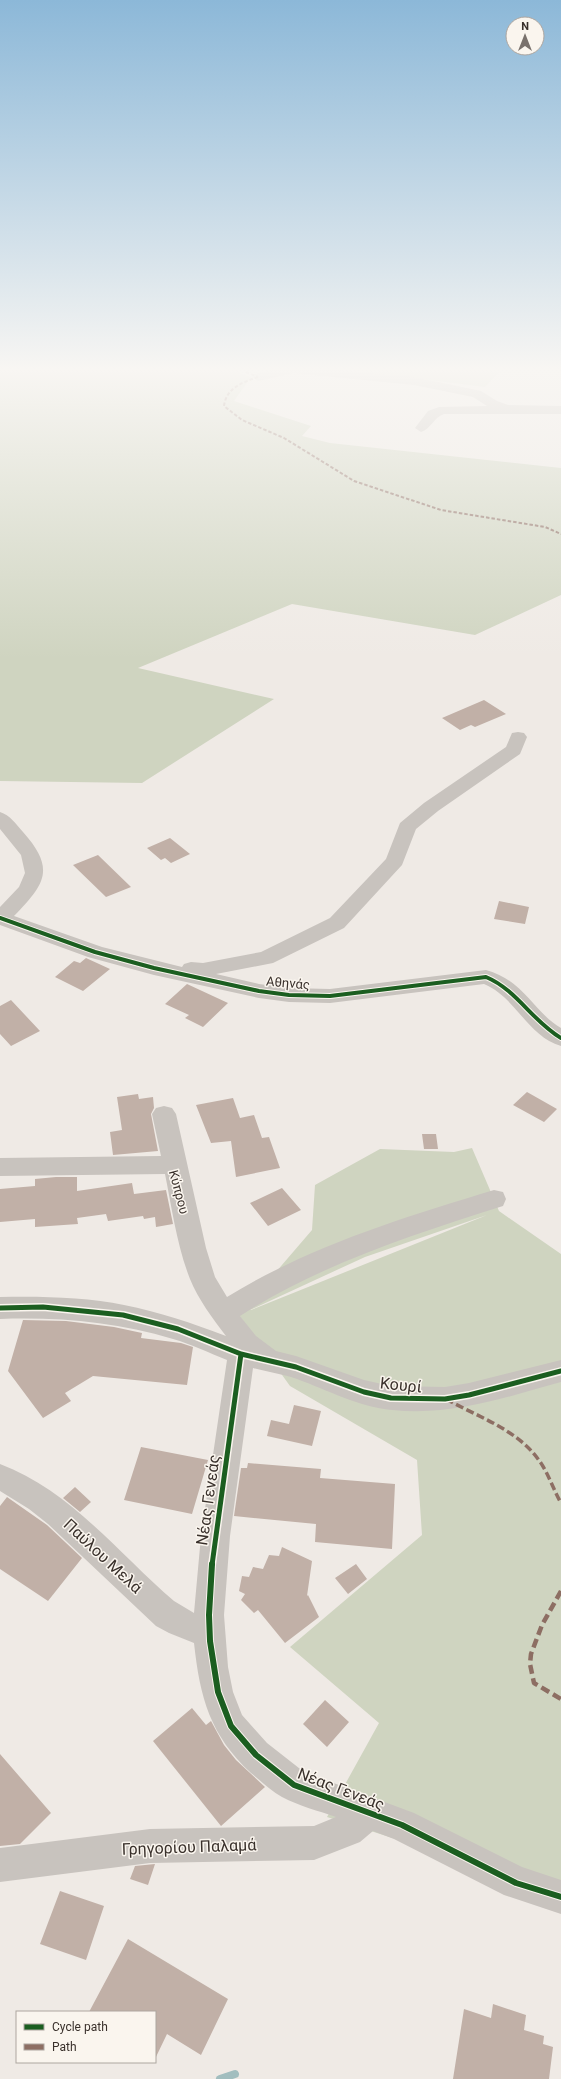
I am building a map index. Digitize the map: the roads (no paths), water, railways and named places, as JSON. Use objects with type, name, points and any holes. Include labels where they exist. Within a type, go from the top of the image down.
[{"type":"street","points":[[154,968],[203,970],[266,958],[285,950],[337,922],[365,895],[395,861],[407,827],[431,807],[514,750],[518,737]]},
{"type":"street","points":[[0,818],[28,849],[35,869],[32,880],[1,918]]},
{"type":"street","name":"Αθηνάς","points":[[1,918],[96,952],[154,968],[259,991],[330,996],[486,976],[505,984],[540,1022],[561,1038]]},
{"type":"street","points":[[164,1114],[175,1165]]},
{"type":"street","name":"Κύπρου","points":[[0,1167],[175,1165],[193,1248],[203,1279],[223,1313],[248,1344],[271,1362]]},
{"type":"street","points":[[223,1313],[252,1293],[330,1255],[371,1238],[494,1199]]},
{"type":"street","name":"Κουρί","points":[[0,1308],[43,1307],[123,1315],[178,1329],[242,1354],[296,1367],[379,1396],[403,1399],[445,1399],[469,1395],[561,1371]]},
{"type":"street","name":"Νέας Γενεάς","points":[[242,1354],[213,1556],[208,1632],[216,1681],[227,1718],[253,1751],[283,1778],[294,1785],[402,1825],[516,1883],[561,1897]]},
{"type":"street","name":"Παύλου Μελά","points":[[0,1477],[33,1497],[69,1523],[133,1585],[169,1615],[185,1624],[208,1632]]},
{"type":"street","name":"Γρηγορίου Παλαμά","points":[[0,1865],[150,1846],[314,1843],[348,1830],[370,1812]]},
{"type":"waterway","points":[[220,2079],[235,2074]]}]
